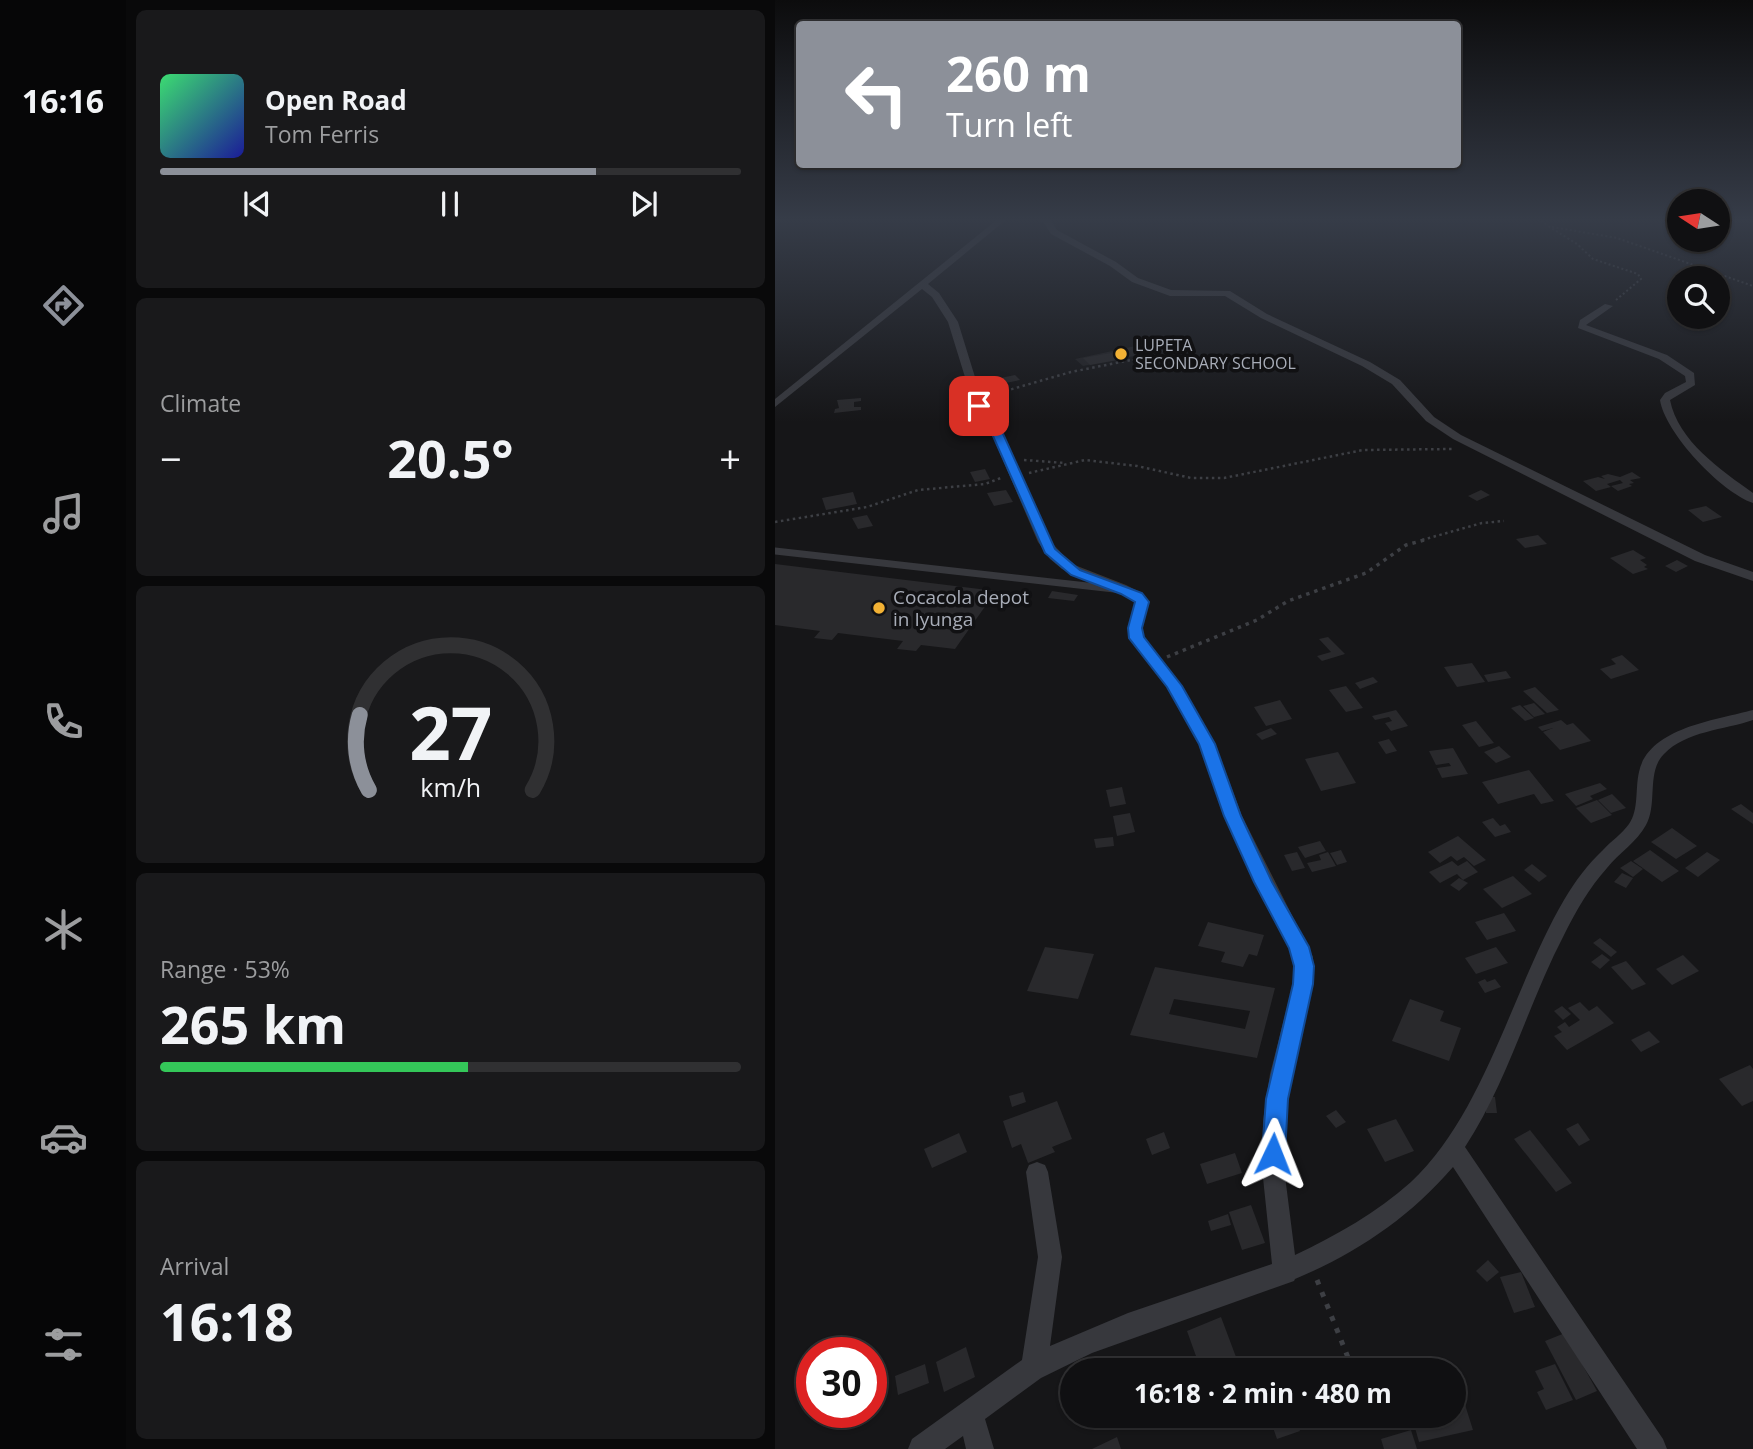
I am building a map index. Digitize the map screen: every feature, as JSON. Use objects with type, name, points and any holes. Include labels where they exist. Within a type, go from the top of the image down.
[{"type":"street","points":[[775,404],[921,287]]},
{"type":"street","points":[[926,287],[934,292],[945,309],[963,351],[981,411],[995,427],[1043,541],[1057,559],[1076,572],[1126,591],[1137,596],[1142,602],[1135,633],[1139,642],[1174,686],[1214,757],[1233,816],[1303,957],[1303,984],[1281,1074],[1274,1121],[1273,1168],[1285,1273]]},
{"type":"street","points":[[1153,287],[1170,293],[1227,293],[1256,312],[1358,360],[1396,382],[1438,425],[1485,451],[1700,558],[1753,577]]},
{"type":"street","points":[[1608,306],[1581,326],[1663,357],[1690,375],[1691,383],[1665,400],[1670,418],[1690,446],[1753,499]]},
{"type":"street","points":[[922,1449],[1034,1367],[1132,1324],[1285,1273],[1310,1262],[1353,1239],[1421,1187],[1453,1148],[1469,1123],[1530,982],[1567,912],[1586,881],[1639,824],[1644,810],[1647,769],[1656,751],[1685,735],[1753,715]]},
{"type":"street","points":[[1453,1148],[1653,1449]]},
{"type":"street","points":[[1034,1367],[1050,1257],[1037,1172]]},
{"type":"street","points":[[970,1414],[980,1449]]},
{"type":"lane","points":[[775,551],[1126,591]]},
{"type":"path","points":[[1608,306],[1634,287]]},
{"type":"path","points":[[976,398],[1071,372],[1153,356]]},
{"type":"path","points":[[775,522],[867,507],[918,490],[989,484],[1014,474],[1044,471],[1080,460],[1102,461],[1183,476],[1216,478],[1363,450],[1419,448],[1485,451]]},
{"type":"path","points":[[1006,455],[1043,463],[1067,463]]},
{"type":"path","points":[[1156,662],[1257,620],[1288,601],[1366,573],[1406,545],[1483,523],[1504,521]]},
{"type":"path","points":[[1310,1262],[1348,1358]]},
{"type":"shaded area","name":"LUPETA SECONDARY SCHOOL","points":[[1159,341],[1170,349],[1083,366],[1075,359]]},
{"type":"building","points":[[1161,342],[1168,342],[1177,353],[1164,354]]},
{"type":"building","points":[[1122,351],[1129,358],[1090,365],[1083,358]]},
{"type":"building","points":[[1015,375],[1020,380],[1001,384],[996,379]]},
{"type":"building","points":[[861,398],[861,401],[854,402],[854,407],[861,407],[861,410],[834,413],[835,409],[839,408],[837,400]]},
{"type":"building","points":[[985,469],[990,479],[975,482],[970,472]]},
{"type":"building","points":[[1632,472],[1641,478],[1630,480],[1634,483],[1629,484],[1632,486],[1618,491],[1611,486],[1623,483],[1620,480],[1607,484],[1611,487],[1596,491],[1583,481],[1598,477],[1605,479],[1601,476],[1608,474],[1620,477]]},
{"type":"building","points":[[1006,490],[1013,502],[994,506],[987,493]]},
{"type":"building","points":[[1481,490],[1490,495],[1477,501],[1468,496]]},
{"type":"building","points":[[853,492],[857,504],[826,510],[822,498]]},
{"type":"building","points":[[1706,506],[1722,517],[1703,522],[1688,510]]},
{"type":"building","points":[[867,515],[873,526],[858,529],[852,518]]},
{"type":"building","points":[[1538,535],[1547,544],[1525,548],[1516,539]]},
{"type":"building","points":[[1633,550],[1646,558],[1640,560],[1648,569],[1633,574],[1610,558]]},
{"type":"building","points":[[1677,560],[1688,566],[1676,572],[1665,566]]},
{"type":"building","name":"Cocacola depot in Iyunga","points":[[775,564],[996,591],[955,649],[921,645],[916,651],[897,649],[903,641],[838,633],[832,640],[814,638],[820,631],[775,625]]},
{"type":"building","points":[[1052,591],[1078,595],[1074,601],[1048,598]]},
{"type":"building","points":[[1328,637],[1345,654],[1322,661],[1317,656],[1331,652],[1319,639]]},
{"type":"building","points":[[1622,655],[1639,670],[1611,679],[1600,669],[1616,664],[1611,659]]},
{"type":"building","points":[[1472,663],[1485,682],[1457,687],[1444,667]]},
{"type":"building","points":[[1506,671],[1511,678],[1488,682],[1484,675]]},
{"type":"building","points":[[1373,677],[1378,682],[1360,689],[1355,683]]},
{"type":"building","points":[[1346,686],[1363,708],[1346,712],[1329,690]]},
{"type":"building","points":[[1535,687],[1559,710],[1547,713],[1523,691]]},
{"type":"building","points":[[1280,700],[1292,719],[1266,726],[1254,707]]},
{"type":"building","points":[[1534,703],[1545,714],[1534,717],[1523,706]]},
{"type":"building","points":[[1520,705],[1534,718],[1525,721],[1511,708]]},
{"type":"building","points":[[1396,710],[1408,726],[1391,731],[1385,723],[1392,721],[1389,717],[1375,720],[1372,716]]},
{"type":"building","points":[[1561,720],[1567,725],[1573,723],[1591,741],[1560,750],[1543,732],[1553,728],[1542,731],[1538,727]]},
{"type":"building","points":[[1476,721],[1494,743],[1479,747],[1462,725]]},
{"type":"building","points":[[1271,728],[1277,734],[1262,740],[1256,734]]},
{"type":"building","points":[[1389,739],[1397,751],[1386,754],[1378,742]]},
{"type":"building","points":[[1499,746],[1511,757],[1496,763],[1484,752]]},
{"type":"building","points":[[1453,748],[1468,774],[1442,778],[1437,768],[1451,766],[1449,763],[1436,765],[1429,751]]},
{"type":"building","points":[[1338,752],[1356,783],[1321,791],[1305,759]]},
{"type":"building","points":[[1529,770],[1554,801],[1541,804],[1534,794],[1498,804],[1482,782]]},
{"type":"building","points":[[1600,783],[1607,789],[1576,806],[1565,794]]},
{"type":"building","points":[[1122,787],[1126,804],[1110,807],[1106,790]]},
{"type":"building","points":[[1612,794],[1626,808],[1611,813],[1598,800]]},
{"type":"building","points":[[1597,800],[1612,815],[1591,823],[1576,808]]},
{"type":"building","points":[[1741,804],[1753,813],[1753,824],[1731,809]]},
{"type":"building","points":[[1130,813],[1135,832],[1117,836],[1113,816]]},
{"type":"building","points":[[1493,818],[1500,826],[1505,824],[1511,832],[1495,837],[1482,822]]},
{"type":"building","points":[[1672,828],[1697,846],[1676,859],[1651,842]]},
{"type":"building","points":[[1458,836],[1486,860],[1474,866],[1464,857],[1457,861],[1451,856],[1440,863],[1428,852]]},
{"type":"building","points":[[1113,837],[1114,846],[1096,848],[1094,839]]},
{"type":"building","points":[[1320,841],[1326,851],[1305,858],[1298,847]]},
{"type":"building","points":[[1341,850],[1347,862],[1337,865],[1330,853]]},
{"type":"building","points":[[1650,850],[1679,871],[1662,882],[1633,861]]},
{"type":"building","points":[[1297,852],[1305,868],[1292,871],[1284,855]]},
{"type":"building","points":[[1328,852],[1336,866],[1312,872],[1307,863],[1321,860],[1319,855]]},
{"type":"building","points":[[1707,852],[1720,860],[1698,877],[1685,868]]},
{"type":"building","points":[[1452,861],[1458,866],[1467,861],[1478,872],[1463,880],[1457,874],[1440,883],[1429,872]]},
{"type":"building","points":[[1631,861],[1643,869],[1633,877],[1620,868]]},
{"type":"building","points":[[1532,864],[1547,876],[1539,882],[1524,870]]},
{"type":"building","points":[[1622,873],[1633,878],[1626,888],[1614,882]]},
{"type":"building","points":[[1513,876],[1532,894],[1502,908],[1483,889]]},
{"type":"building","points":[[1459,878],[1468,883],[1459,891],[1450,885]]},
{"type":"building","points":[[1504,913],[1516,931],[1487,940],[1475,922]]},
{"type":"building","points":[[1208,922],[1264,935],[1257,956],[1249,954],[1243,967],[1221,962],[1225,952],[1198,946]]},
{"type":"building","points":[[1600,938],[1617,952],[1611,957],[1593,943]]},
{"type":"building","points":[[1045,947],[1094,954],[1078,999],[1027,991]]},
{"type":"building","points":[[1496,947],[1508,963],[1476,974],[1465,958]]},
{"type":"building","points":[[1602,954],[1610,960],[1600,969],[1591,962]]},
{"type":"building","points":[[1683,955],[1699,971],[1672,985],[1656,969]]},
{"type":"building","points":[[1626,961],[1646,984],[1632,990],[1611,967]]},
{"type":"building","points":[[1155,967],[1275,988],[1257,1058],[1130,1035]],"holes":[[[1174,999],[1250,1011],[1245,1029],[1169,1014]]]},
{"type":"building","points":[[1485,979],[1487,982],[1495,979],[1501,987],[1485,993],[1478,982]]},
{"type":"building","points":[[1410,999],[1444,1011],[1440,1021],[1461,1028],[1449,1061],[1392,1041]]},
{"type":"building","points":[[1580,1002],[1589,1011],[1597,1006],[1614,1023],[1567,1050],[1554,1036],[1562,1032],[1557,1027],[1565,1022],[1569,1027],[1580,1020],[1568,1008]]},
{"type":"building","points":[[1562,1006],[1571,1014],[1563,1020],[1554,1011]]},
{"type":"building","points":[[1649,1031],[1660,1042],[1641,1052],[1631,1040]]},
{"type":"building","points":[[1750,1065],[1753,1069],[1753,1101],[1742,1106],[1719,1079]]},
{"type":"building","points":[[1023,1092],[1026,1102],[1012,1107],[1009,1096]]},
{"type":"building","points":[[1485,1097],[1495,1097],[1497,1113],[1486,1113]]},
{"type":"building","points":[[1057,1101],[1072,1139],[1052,1147],[1055,1152],[1028,1163],[1021,1144],[1012,1148],[1003,1121]]},
{"type":"building","points":[[1336,1110],[1346,1122],[1336,1128],[1326,1116]]},
{"type":"building","points":[[1396,1119],[1414,1151],[1385,1162],[1367,1129]]},
{"type":"building","points":[[1578,1123],[1590,1140],[1579,1146],[1566,1129]]},
{"type":"building","points":[[1530,1130],[1572,1183],[1556,1192],[1514,1139]]},
{"type":"building","points":[[1164,1132],[1170,1148],[1152,1155],[1146,1139]]},
{"type":"building","points":[[959,1133],[967,1152],[932,1168],[924,1149]]},
{"type":"building","points":[[1235,1153],[1242,1173],[1207,1184],[1200,1164]]},
{"type":"building","points":[[1251,1205],[1265,1243],[1242,1250],[1229,1212]]},
{"type":"building","points":[[1228,1214],[1231,1225],[1211,1231],[1208,1221]]},
{"type":"building","points":[[1488,1260],[1499,1272],[1487,1282],[1476,1271]]},
{"type":"building","points":[[1521,1272],[1535,1307],[1514,1313],[1500,1277]]},
{"type":"building","points":[[1221,1317],[1236,1358],[1197,1358],[1187,1331]]},
{"type":"building","points":[[1565,1333],[1597,1391],[1576,1400],[1545,1341]]},
{"type":"building","points":[[966,1347],[975,1377],[944,1392],[936,1362]]},
{"type":"building","points":[[925,1364],[929,1383],[898,1395],[895,1376]]},
{"type":"building","points":[[1555,1364],[1573,1400],[1546,1410],[1537,1392],[1544,1389],[1535,1371]]},
{"type":"building","points":[[1466,1408],[1473,1430],[1419,1442],[1415,1428],[1466,1428]]},
{"type":"building","points":[[1273,1428],[1299,1428],[1300,1431],[1277,1439]]},
{"type":"building","points":[[1411,1430],[1417,1449],[1384,1449],[1381,1439]]},
{"type":"building","points":[[1117,1437],[1121,1449],[1092,1449]]},
{"type":"place","name":"LUPETA SECONDARY SCHOOL","points":[[1121,354]]},
{"type":"place","name":"Cocacola depot in Iyunga","points":[[879,608]]},
{"type":"route","points":[[979,406],[995,427],[1043,541],[1050,551],[1076,572],[1137,596],[1142,602],[1135,628],[1137,638],[1174,686],[1214,757],[1233,816],[1263,882],[1303,957],[1303,984],[1277,1099],[1273,1154]]}]
